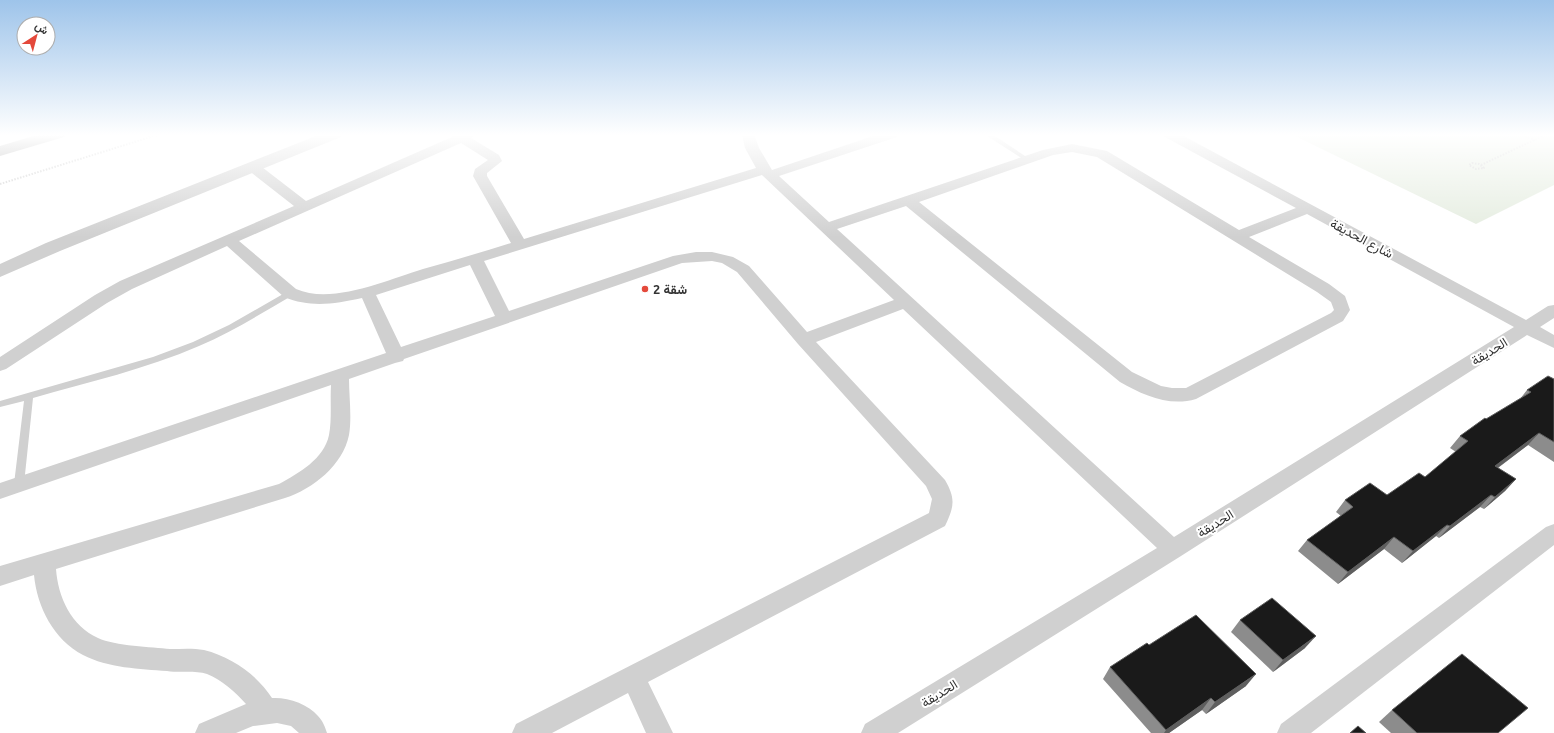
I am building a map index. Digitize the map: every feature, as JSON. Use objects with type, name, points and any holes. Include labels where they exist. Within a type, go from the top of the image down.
[{"type":"street","points":[[0,271],[53,247],[250,168]]},
{"type":"street","points":[[255,168],[305,207]]},
{"type":"street","points":[[1,364],[113,292],[390,168]]},
{"type":"street","points":[[484,168],[480,172],[480,176],[520,245]]},
{"type":"street","points":[[765,168],[826,228],[1173,549]]},
{"type":"street","points":[[229,240],[290,293],[299,298],[316,300],[335,299],[367,292],[779,168]]},
{"type":"street","points":[[826,228],[1004,168]]},
{"type":"street","points":[[909,201],[1126,377],[1140,385],[1175,396],[1189,394],[1203,387],[1337,317],[1342,310],[1339,300],[1238,236],[1126,168]]},
{"type":"street","name":"شارع الحديقة","points":[[1233,168],[1554,342]]},
{"type":"street","points":[[1238,236],[1308,209]]},
{"type":"street","points":[[0,491],[679,259],[702,256],[733,262],[743,269],[804,340],[933,480],[943,494],[943,505],[937,520],[525,733]]},
{"type":"street","points":[[475,259],[505,319]]},
{"type":"street","points":[[367,292],[397,356]]},
{"type":"street","points":[[804,340],[906,302]]},
{"type":"street","name":"الحديقة","points":[[874,733],[1173,549],[1554,310]]},
{"type":"street","points":[[0,576],[285,490],[306,478],[323,464],[329,457],[338,441],[340,376]]},
{"type":"street","points":[[1290,733],[1554,533]]},
{"type":"street","points":[[45,563],[45,580],[48,596],[54,612],[64,625],[77,637],[93,648],[150,658],[206,663],[222,669],[237,678],[249,688],[266,711]]},
{"type":"street","points":[[633,677],[660,733]]},
{"type":"street","points":[[208,733],[250,714],[266,711],[280,711],[293,714],[304,720],[312,728],[314,733]]},
{"type":"lane","points":[[0,404],[156,359],[196,344],[232,328],[290,293]]},
{"type":"lane","points":[[19,484],[29,396]]},
{"type":"path","points":[[0,184],[51,168]]},
{"type":"path","points":[[1475,168],[1484,168]]},
{"type":"shaded area","points":[[1361,168],[1554,168],[1554,185],[1476,224]]},
{"type":"building","points":[[1548,376],[1554,379],[1554,442],[1539,433],[1495,466],[1516,479],[1495,497],[1491,495],[1450,526],[1447,525],[1413,551],[1394,537],[1348,572],[1307,540],[1353,507],[1345,500],[1370,483],[1387,495],[1419,473],[1425,477],[1468,441],[1460,436],[1485,418],[1486,419],[1531,392],[1527,390]]},
{"type":"building","points":[[1272,598],[1316,636],[1283,660],[1240,620]]},
{"type":"building","points":[[1196,615],[1256,674],[1215,702],[1211,698],[1166,730],[1110,667],[1147,643],[1149,645]]},
{"type":"building","points":[[1462,654],[1528,708],[1498,733],[1417,733],[1392,710]]},
{"type":"building","points":[[1358,726],[1366,733],[1350,733]]},
{"type":"place","name":"شقة 2","points":[[645,289]]}]
